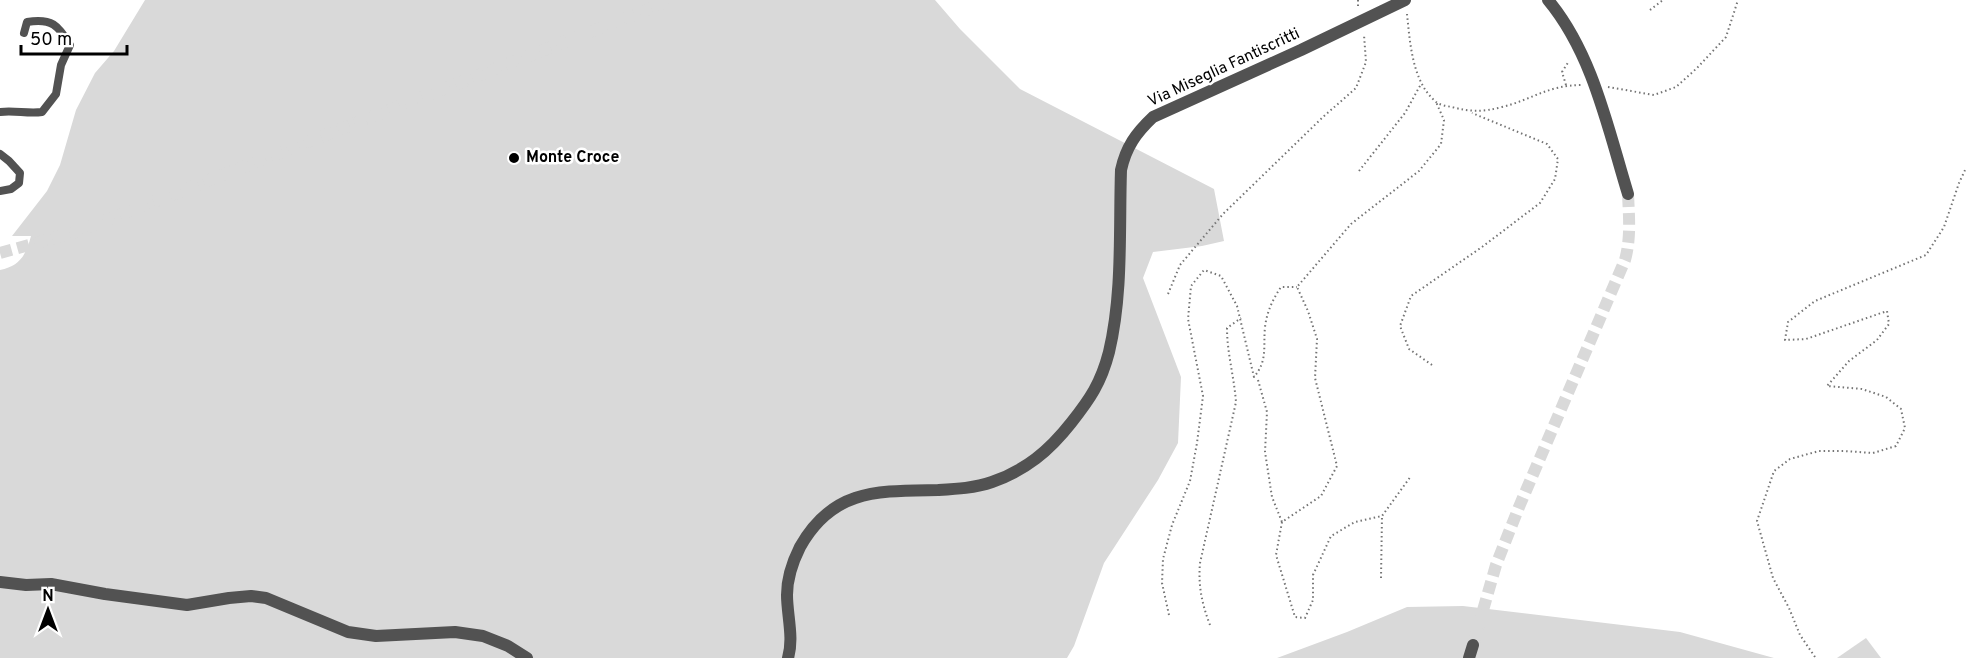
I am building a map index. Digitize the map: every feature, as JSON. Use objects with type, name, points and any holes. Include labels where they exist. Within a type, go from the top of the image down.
[{"type":"street","points":[[1548,0],[1558,12],[1593,81],[1628,194]]},
{"type":"street","name":"Via Miseglia Fantiscritti","points":[[788,658],[790,632],[787,593],[790,569],[816,525],[832,509],[851,498],[873,493],[958,489],[992,483],[1036,460],[1062,434],[1095,392],[1109,352],[1117,302],[1121,170],[1132,139],[1141,128],[1154,117],[1406,4]]},
{"type":"street","points":[[0,582],[51,585],[126,598],[187,605],[251,596],[266,598],[348,632],[376,636],[455,632],[483,636],[508,646],[527,658]]},
{"type":"street","points":[[1469,658],[1473,645]]},
{"type":"lane","points":[[0,112],[27,114],[42,112],[56,94],[61,65],[70,45],[60,27],[40,19],[27,21],[24,33]]},
{"type":"lane","points":[[0,154],[20,173],[19,183],[11,189],[0,191]]},
{"type":"path","points":[[1358,0],[1358,14]]},
{"type":"path","points":[[1650,10],[1663,0]]},
{"type":"path","points":[[1600,86],[1654,95],[1676,87],[1726,37],[1738,0]]},
{"type":"path","points":[[1169,615],[1162,583],[1163,559],[1172,525],[1190,481],[1203,396],[1188,319],[1191,286],[1204,270],[1221,276],[1238,306],[1254,377],[1263,366],[1266,325],[1272,301],[1281,287],[1298,287],[1352,224],[1419,171],[1441,144],[1444,120],[1436,102],[1421,84],[1410,42],[1406,4]]},
{"type":"path","points":[[1168,294],[1180,265],[1222,214],[1356,88],[1366,62],[1363,30]]},
{"type":"path","points":[[1359,171],[1405,113],[1421,84]]},
{"type":"path","points":[[1469,112],[1502,107],[1542,91],[1566,85],[1589,85]]},
{"type":"path","points":[[1432,365],[1409,349],[1400,326],[1411,296],[1482,247],[1540,202],[1555,179],[1558,159],[1547,144],[1469,112],[1436,102]]},
{"type":"path","points":[[1815,657],[1800,635],[1773,578],[1757,521],[1774,471],[1790,459],[1819,452],[1844,450],[1873,453],[1896,446],[1905,428],[1901,409],[1886,397],[1862,389],[1827,386],[1849,361],[1877,340],[1889,324],[1887,311],[1806,339],[1785,340],[1788,322],[1815,302],[1926,255],[1944,227],[1966,168]]},
{"type":"path","points":[[1281,522],[1321,496],[1337,466],[1315,378],[1317,339],[1298,287]]},
{"type":"path","points":[[1210,625],[1198,580],[1236,402],[1227,347],[1227,328],[1240,318]]},
{"type":"path","points":[[1258,380],[1267,412],[1265,452],[1272,497],[1281,522],[1276,555],[1295,617],[1305,618],[1312,600],[1313,575],[1331,536],[1355,522],[1382,516]]},
{"type":"path","points":[[1382,578],[1382,516],[1412,476]]},
{"type":"shaded area","points":[[145,0],[935,0],[960,29],[1020,89],[1214,189],[1224,241],[1153,252],[1143,278],[1181,377],[1178,443],[1158,480],[1104,563],[1074,646],[1067,658],[0,658],[0,270],[13,266],[27,249],[31,236],[12,236],[47,191],[60,165],[76,110],[95,73],[114,51]]},
{"type":"shaded area","points":[[1463,606],[1680,632],[1774,658],[1277,658],[1407,607]]},
{"type":"shaded area","points":[[1866,638],[1881,658],[1837,658]]},
{"type":"tunnel","points":[[0,253],[76,232],[672,0]]},
{"type":"tunnel","points":[[1473,645],[1496,565],[1625,260],[1629,236],[1628,194]]},
{"type":"place","name":"Monte Croce","points":[[514,158]]}]
